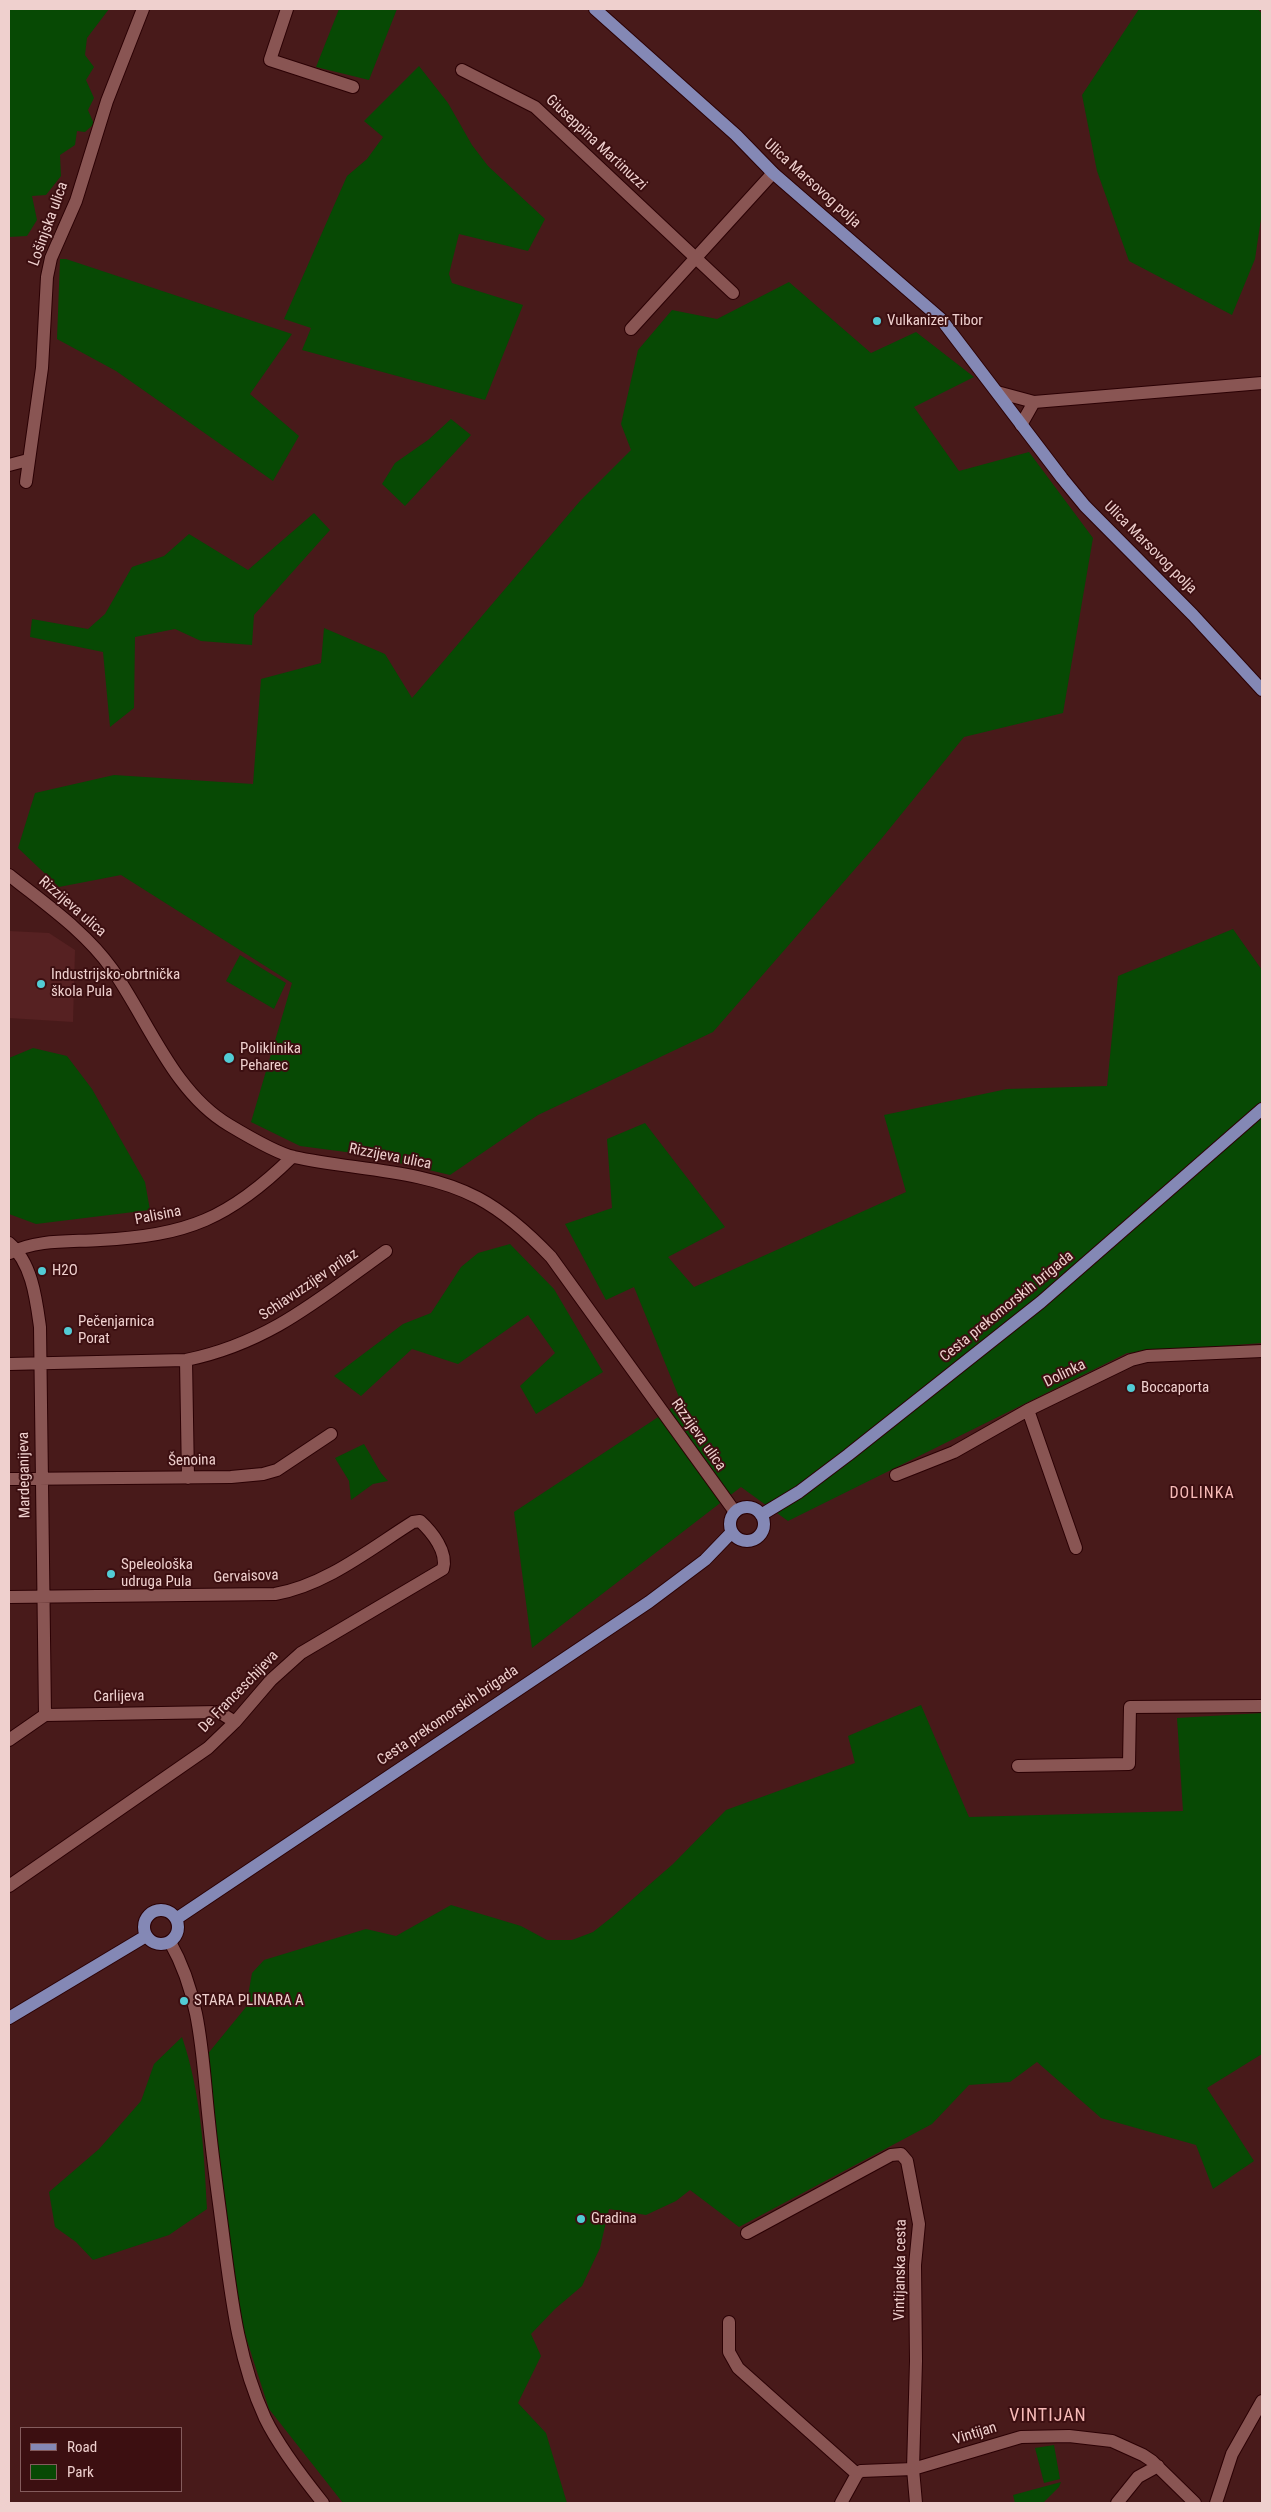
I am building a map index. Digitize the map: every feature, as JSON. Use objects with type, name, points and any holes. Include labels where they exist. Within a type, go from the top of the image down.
[{"type":"main road","name":"Ulica Marsovog polja","points":[[595,9],[736,135],[773,173],[941,319],[1021,425],[1086,506],[1193,615],[1262,690]]},
{"type":"main road","name":"Cesta prekomorskih brigada","points":[[761,1515],[799,1492],[1041,1302],[1262,1109]]},
{"type":"main road","points":[[744,1507],[751,1507],[761,1515],[763,1528],[755,1539],[742,1540],[732,1532],[730,1520],[735,1512],[744,1507]]},
{"type":"main road","name":"Cesta prekomorskih brigada","points":[[176,1919],[649,1602],[705,1560],[732,1532]]},
{"type":"main road","points":[[165,1911],[176,1919],[178,1932],[170,1942],[157,1944],[146,1936],[144,1923],[152,1912],[165,1911]]},
{"type":"main road","points":[[9,2018],[146,1936]]},
{"type":"street","name":"Lošinjska ulica","points":[[26,482],[42,368],[47,277],[51,258],[76,201],[107,100],[143,9]]},
{"type":"street","points":[[287,9],[270,60],[353,87]]},
{"type":"street","name":"Giuseppina Martinuzzi","points":[[462,70],[535,107],[734,293]]},
{"type":"street","points":[[632,329],[773,173]]},
{"type":"street","points":[[996,392],[1034,402],[1262,383]]},
{"type":"street","points":[[1021,425],[1034,402]]},
{"type":"street","points":[[9,465],[28,460]]},
{"type":"street","name":"Rizzijeva ulica","points":[[9,875],[89,941],[112,969],[182,1080],[203,1105],[228,1125],[292,1157],[370,1168],[448,1186],[478,1198],[529,1234],[552,1257],[735,1512]]},
{"type":"street","name":"Palisina","points":[[11,1249],[40,1243],[117,1239],[186,1228],[238,1204],[292,1157]]},
{"type":"street","name":"Mardeganijeva","points":[[11,1249],[26,1264],[38,1310],[45,1714]]},
{"type":"street","name":"Schiavuzzijev prilaz","points":[[9,1364],[186,1360],[213,1355],[263,1336],[285,1323],[386,1251]]},
{"type":"street","name":"Dolinka","points":[[896,1475],[954,1452],[1028,1410],[1131,1360],[1148,1356],[1262,1351]]},
{"type":"street","points":[[186,1360],[188,1478]]},
{"type":"street","points":[[1028,1410],[1076,1548]]},
{"type":"street","name":"Šenoina","points":[[9,1479],[188,1478],[263,1474],[277,1470],[331,1434]]},
{"type":"street","name":"Gervaisova","points":[[9,1597],[275,1594],[292,1591],[321,1579],[413,1522],[420,1521],[443,1553],[445,1562]]},
{"type":"street","name":"De Franceschijeva","points":[[9,1886],[208,1748],[236,1722],[271,1680],[301,1653],[443,1569],[445,1562]]},
{"type":"street","points":[[1018,1766],[1129,1764],[1130,1707],[1262,1706]]},
{"type":"street","name":"Carlijeva","points":[[45,1714],[218,1712],[236,1722]]},
{"type":"street","points":[[9,1740],[45,1714]]},
{"type":"street","points":[[170,1942],[183,1966],[194,2001],[201,2042],[208,2121],[236,2331],[249,2378],[266,2420],[322,2503]]},
{"type":"street","name":"Vintijanska cesta","points":[[747,2233],[891,2155],[901,2154],[906,2158],[918,2208],[920,2234],[915,2265],[916,2361],[913,2469],[916,2503]]},
{"type":"street","points":[[729,2322],[729,2352],[738,2368],[857,2474],[841,2503]]},
{"type":"street","points":[[1216,2503],[1226,2468],[1239,2439],[1262,2401]]},
{"type":"street","name":"Vintijan","points":[[857,2474],[870,2469],[913,2469],[1022,2437],[1045,2435],[1112,2441],[1147,2457],[1195,2503]]},
{"type":"street","points":[[1117,2503],[1138,2477],[1158,2466]]},
{"type":"shaded area","name":"Industrijsko-obrtnička škola Pula","points":[[9,931],[49,933],[75,950],[73,1022],[9,1018]]},
{"type":"green space","points":[[9,9],[109,9],[87,38],[85,55],[94,67],[86,80],[94,98],[88,110],[94,124],[85,132],[77,131],[75,145],[60,155],[61,176],[46,195],[32,196],[37,220],[27,236],[9,237]]},
{"type":"green space","points":[[339,9],[397,9],[369,80],[316,67]]},
{"type":"green space","points":[[1139,9],[1258,9],[1262,14],[1262,212],[1255,259],[1232,315],[1129,261],[1097,171],[1082,95]]},
{"type":"green space","points":[[419,66],[448,103],[472,145],[488,166],[545,219],[528,251],[459,234],[449,274],[452,283],[523,305],[485,400],[302,350],[311,328],[284,319],[347,176],[367,159],[383,137],[364,121]]},
{"type":"green space","points":[[60,259],[66,259],[292,334],[250,394],[299,436],[273,481],[116,371],[57,339]]},
{"type":"green space","points":[[789,282],[871,353],[916,332],[974,377],[914,407],[959,471],[1029,452],[1093,538],[1063,713],[964,737],[882,838],[713,1032],[538,1115],[450,1175],[361,1154],[300,1146],[251,1122],[292,983],[121,875],[59,887],[18,848],[35,793],[114,775],[253,784],[261,679],[321,663],[324,628],[385,654],[412,698],[580,501],[631,450],[621,424],[638,350],[672,310],[717,319]]},
{"type":"green space","points":[[451,419],[471,435],[405,506],[382,484],[395,463],[428,440]]},
{"type":"green space","points":[[314,513],[330,530],[254,615],[252,645],[201,641],[175,629],[135,637],[134,708],[110,727],[103,652],[30,637],[32,619],[88,629],[105,614],[132,567],[164,556],[189,534],[248,570]]},
{"type":"green space","points":[[1233,929],[1262,970],[1262,1343],[1127,1353],[788,1521],[741,1487],[532,1648],[514,1512],[681,1402],[634,1287],[606,1300],[565,1224],[612,1208],[607,1139],[645,1123],[725,1227],[668,1257],[694,1287],[906,1192],[884,1115],[1007,1089],[1107,1086],[1118,976]]},
{"type":"green space","points":[[240,955],[286,983],[274,1009],[226,981]]},
{"type":"green space","points":[[33,1048],[67,1056],[92,1089],[145,1182],[150,1210],[36,1224],[9,1214],[9,1058]]},
{"type":"green space","points":[[510,1244],[554,1289],[603,1372],[536,1414],[520,1386],[555,1353],[528,1315],[458,1364],[412,1349],[361,1396],[334,1376],[403,1324],[431,1313],[461,1267],[478,1253]]},
{"type":"green space","points":[[364,1444],[381,1473],[388,1481],[373,1484],[351,1500],[349,1481],[335,1458]]},
{"type":"green space","points":[[921,1705],[969,1817],[1183,1811],[1177,1718],[1262,1713],[1262,2054],[1207,2088],[1254,2161],[1213,2189],[1196,2145],[1101,2118],[1037,2062],[1010,2082],[969,2085],[932,2124],[739,2227],[690,2190],[676,2201],[646,2215],[609,2209],[600,2248],[582,2286],[555,2309],[531,2334],[541,2356],[518,2403],[546,2433],[567,2503],[343,2503],[269,2409],[243,2328],[228,2235],[206,2056],[246,2007],[252,1973],[264,1960],[366,1929],[396,1936],[451,1905],[521,1926],[547,1940],[572,1940],[593,1932],[673,1864],[726,1810],[855,1763],[848,1736]]},
{"type":"green space","points":[[182,2037],[197,2101],[203,2144],[207,2209],[169,2235],[93,2260],[76,2242],[55,2227],[49,2192],[99,2149],[141,2101],[154,2064]]},
{"type":"green space","points":[[1054,2445],[1060,2479],[1044,2483],[1035,2448]]},
{"type":"green space","points":[[1061,2482],[1059,2487],[1043,2503],[1015,2503],[1013,2495]]},
{"type":"place","name":"Vulkanizer Tibor","points":[[877,321]]},
{"type":"place","name":"Industrijsko-obrtnička škola Pula","points":[[41,984]]},
{"type":"place","name":"Poliklinika Peharec","points":[[229,1058]]},
{"type":"place","name":"H2O","points":[[42,1271]]},
{"type":"place","name":"Pečenjarnica Porat","points":[[68,1331]]},
{"type":"place","name":"Boccaporta","points":[[1131,1388]]},
{"type":"place","name":"Speleološka udruga Pula","points":[[111,1574]]},
{"type":"place","name":"STARA PLINARA A","points":[[184,2001]]},
{"type":"place","name":"Gradina","points":[[581,2219]]},
{"type":"district","name":"DOLINKA","points":[[1202,1494]]},
{"type":"district","name":"VINTIJAN","points":[[1048,2416]]}]
